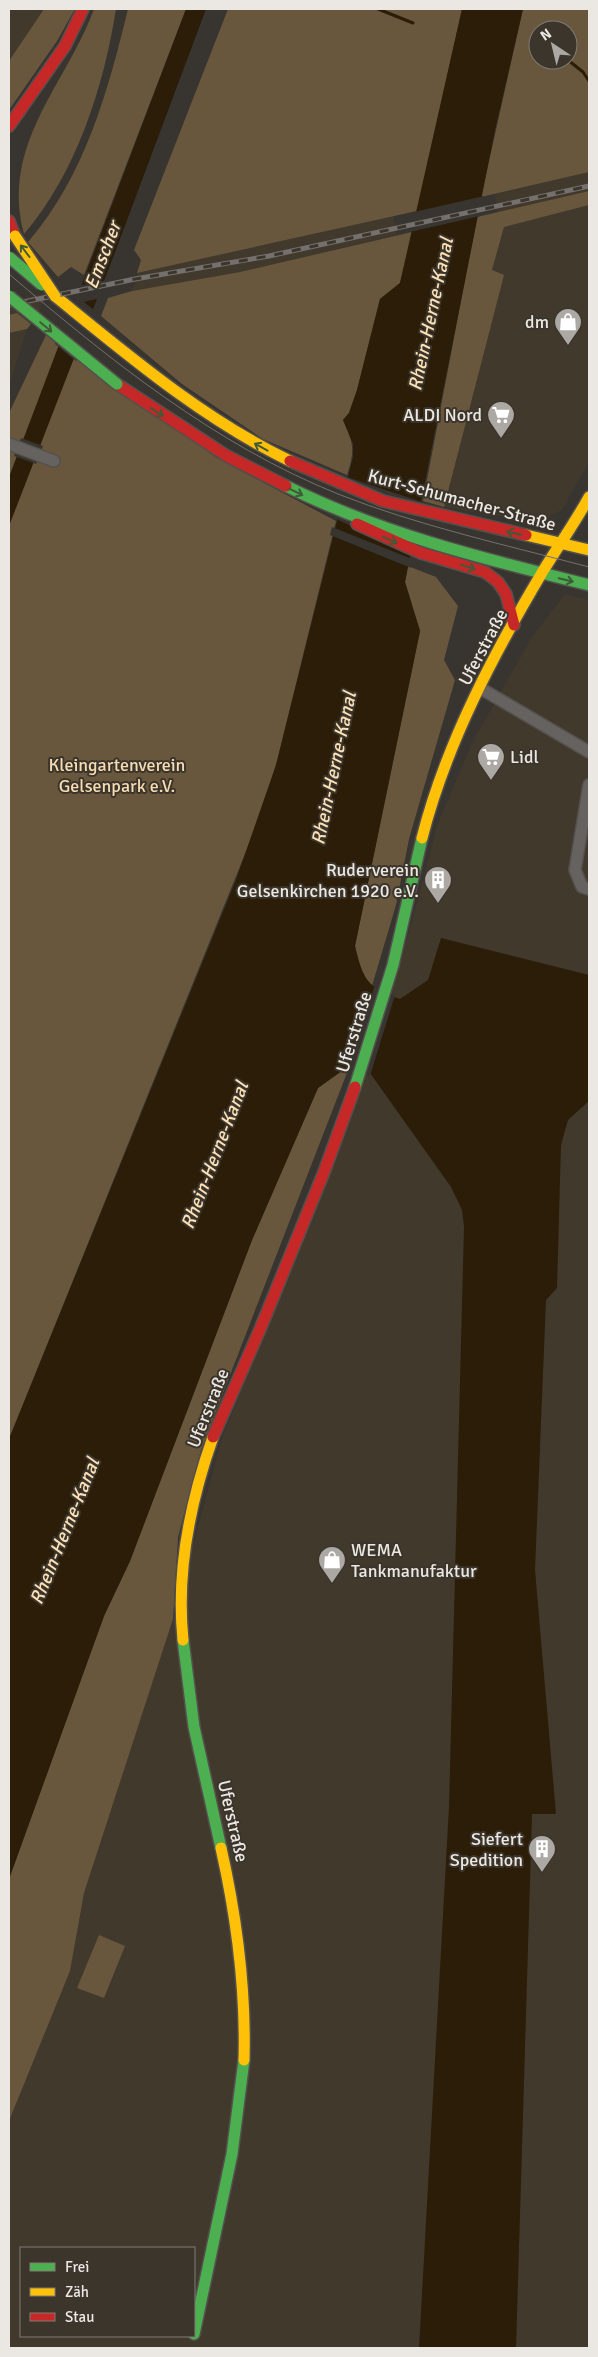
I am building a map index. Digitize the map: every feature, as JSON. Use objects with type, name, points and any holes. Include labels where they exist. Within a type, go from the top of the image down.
[{"type":"main road","points":[[9,139],[12,123],[65,46],[83,9]]},
{"type":"main road","points":[[9,221],[15,236],[55,296]]},
{"type":"main road","name":"Kurt-Schumacher-Straße","points":[[9,256],[128,357],[162,383],[219,422],[263,448],[383,501],[561,545],[589,550]]},
{"type":"main road","points":[[9,296],[117,384],[227,456],[332,509],[485,572],[497,580],[510,606],[514,625]]},
{"type":"main road","name":"Uferstraße","points":[[195,2330],[235,2128],[242,2075],[245,2024],[244,1976],[234,1909],[187,1687],[180,1614],[184,1554],[195,1494],[212,1439],[232,1389],[251,1353],[334,1146],[357,1080],[387,984],[435,792],[458,734],[480,688],[542,574],[589,497]]},
{"type":"main road","points":[[424,547],[589,585]]},
{"type":"street","points":[[9,444],[54,461]]},
{"type":"street","points":[[480,688],[589,752]]},
{"type":"street","points":[[589,785],[575,870],[582,887],[589,889]]},
{"type":"shaded area","points":[[9,9],[44,9],[9,61]]},
{"type":"shaded area","points":[[589,172],[589,191],[498,212],[495,194]]},
{"type":"shaded area","points":[[589,205],[589,462],[562,510],[537,522],[444,507],[503,276],[492,271],[504,227]]},
{"type":"shaded area","points":[[394,216],[396,235],[240,272],[132,291],[137,273]]},
{"type":"shaded area","points":[[46,293],[39,311],[9,315],[9,301]]},
{"type":"shaded area","points":[[27,329],[9,386],[9,333]]},
{"type":"shaded area","points":[[565,594],[589,600],[589,2348],[9,2348],[9,2121],[70,1971],[84,1893],[173,1619],[223,1435],[346,1129],[411,926],[438,823],[474,739],[532,637]]},
{"type":"green space","points":[[44,9],[75,9],[57,41],[9,110],[9,61]]},
{"type":"green space","points":[[94,9],[116,9],[104,68],[95,98],[73,157],[59,184],[24,234],[19,202],[21,172],[28,143],[39,116],[82,37]]},
{"type":"green space","points":[[128,9],[186,9],[84,275],[71,267],[58,277],[28,242],[48,216],[65,189],[92,132],[112,71]]},
{"type":"green space","points":[[228,9],[462,9],[417,211],[137,273],[141,260],[134,250]]},
{"type":"green space","points":[[523,9],[589,9],[589,172],[481,197]]},
{"type":"green space","points":[[589,191],[589,205],[504,227],[492,270],[504,275],[444,507],[423,501],[477,217]]},
{"type":"green space","points":[[412,232],[400,283],[380,299],[357,390],[349,413],[343,420],[352,447],[347,475],[263,439],[182,384],[101,316],[108,298],[132,291],[240,272]]},
{"type":"green space","points":[[17,313],[31,324],[27,329],[9,333],[9,315]]},
{"type":"green space","name":"Kleingartenverein Gelsenpark e.V.","points":[[46,335],[217,458],[336,521],[276,765],[257,824],[9,1439],[9,413]]},
{"type":"green space","points":[[408,566],[436,577],[458,606],[444,660],[455,680],[409,839],[396,905],[372,986],[362,976],[355,946],[420,631],[405,582]]},
{"type":"green space","points":[[350,1065],[201,1450],[178,1537],[173,1619],[84,1893],[70,1971],[9,2121],[9,1879],[104,1616],[130,1561],[252,1240],[318,1088]]},
{"type":"green space","points":[[99,1935],[125,1946],[104,1998],[77,1988]]},
{"type":"water","name":"Emscher","points":[[186,9],[206,9],[114,255],[9,526],[9,477]]},
{"type":"water","name":"Rhein-Herne-Kanal","points":[[462,9],[523,9],[495,130],[405,582],[420,631],[355,946],[361,967],[368,981],[380,991],[400,999],[428,980],[441,938],[589,975],[589,1101],[568,1120],[561,1145],[557,1288],[546,1300],[535,1570],[556,1814],[532,1814],[516,2348],[419,2348],[449,1807],[464,1227],[462,1210],[451,1187],[370,1073],[350,1065],[318,1088],[252,1240],[130,1561],[104,1616],[9,1879],[9,1439],[236,880],[276,765],[353,457],[353,444],[343,420],[349,413],[357,390],[380,299],[400,283]]},
{"type":"pier","points":[[484,196],[480,216],[410,232],[414,212]]},
{"type":"pier","points":[[107,280],[100,298],[84,302],[95,311],[76,361],[55,344],[77,286]]},
{"type":"pier","points":[[21,438],[43,446],[36,464],[14,456]]},
{"type":"pier","points":[[344,476],[425,503],[413,555],[334,518]]},
{"type":"pier","points":[[332,527],[412,559],[411,568],[330,535]]},
{"type":"pier","points":[[375,984],[380,990],[395,995],[370,1076],[349,1068]]},
{"type":"waterway","points":[[378,9],[413,23]]},
{"type":"waterway","points":[[578,68],[589,81]]},
{"type":"tram line","points":[[9,274],[86,338],[165,398],[248,451],[292,474],[338,494],[400,516],[589,567]]},
{"type":"railway","points":[[9,305],[135,279],[269,256],[589,186]]},
{"type":"traffic: fast","points":[[9,257],[42,285]]},
{"type":"traffic: fast","points":[[9,296],[117,384]]},
{"type":"traffic: fast","points":[[286,486],[322,503],[397,532],[473,555],[589,585]]},
{"type":"traffic: fast","points":[[355,1087],[393,965],[422,838]]},
{"type":"traffic: fast","points":[[183,1640],[194,1727],[221,1848]]},
{"type":"traffic: fast","points":[[195,2329],[232,2154],[244,2060]]},
{"type":"traffic: slow","points":[[15,236],[55,296]]},
{"type":"traffic: slow","points":[[55,296],[139,364],[197,406],[227,426],[290,461]]},
{"type":"traffic: slow","points":[[422,838],[444,768],[489,668],[524,603],[589,497]]},
{"type":"traffic: slow","points":[[526,535],[589,550]]},
{"type":"traffic: slow","points":[[183,1640],[181,1614],[183,1563],[198,1486],[213,1437]]},
{"type":"traffic: slow","points":[[221,1848],[232,1901],[242,1980],[244,2060]]},
{"type":"traffic: jam","points":[[9,126],[65,46],[83,9]]},
{"type":"traffic: jam","points":[[9,221],[15,236]]},
{"type":"traffic: jam","points":[[117,384],[227,456],[286,486]]},
{"type":"traffic: jam","points":[[290,461],[383,501],[526,535]]},
{"type":"traffic: jam","points":[[357,524],[421,553],[485,572],[498,582],[506,594],[514,625]]},
{"type":"traffic: jam","points":[[213,1437],[261,1327],[324,1172],[355,1087]]},
{"type":"place","name":"dm","points":[[568,346]]},
{"type":"place","name":"ALDI Nord","points":[[501,439]]},
{"type":"place","name":"Lidl","points":[[491,781]]},
{"type":"place","name":"Ruderverein Gelsenkirchen 1920 e.V.","points":[[438,904]]},
{"type":"place","name":"WEMA Tankmanufaktur","points":[[332,1584]]},
{"type":"place","name":"Siefert Spedition","points":[[542,1873]]}]
